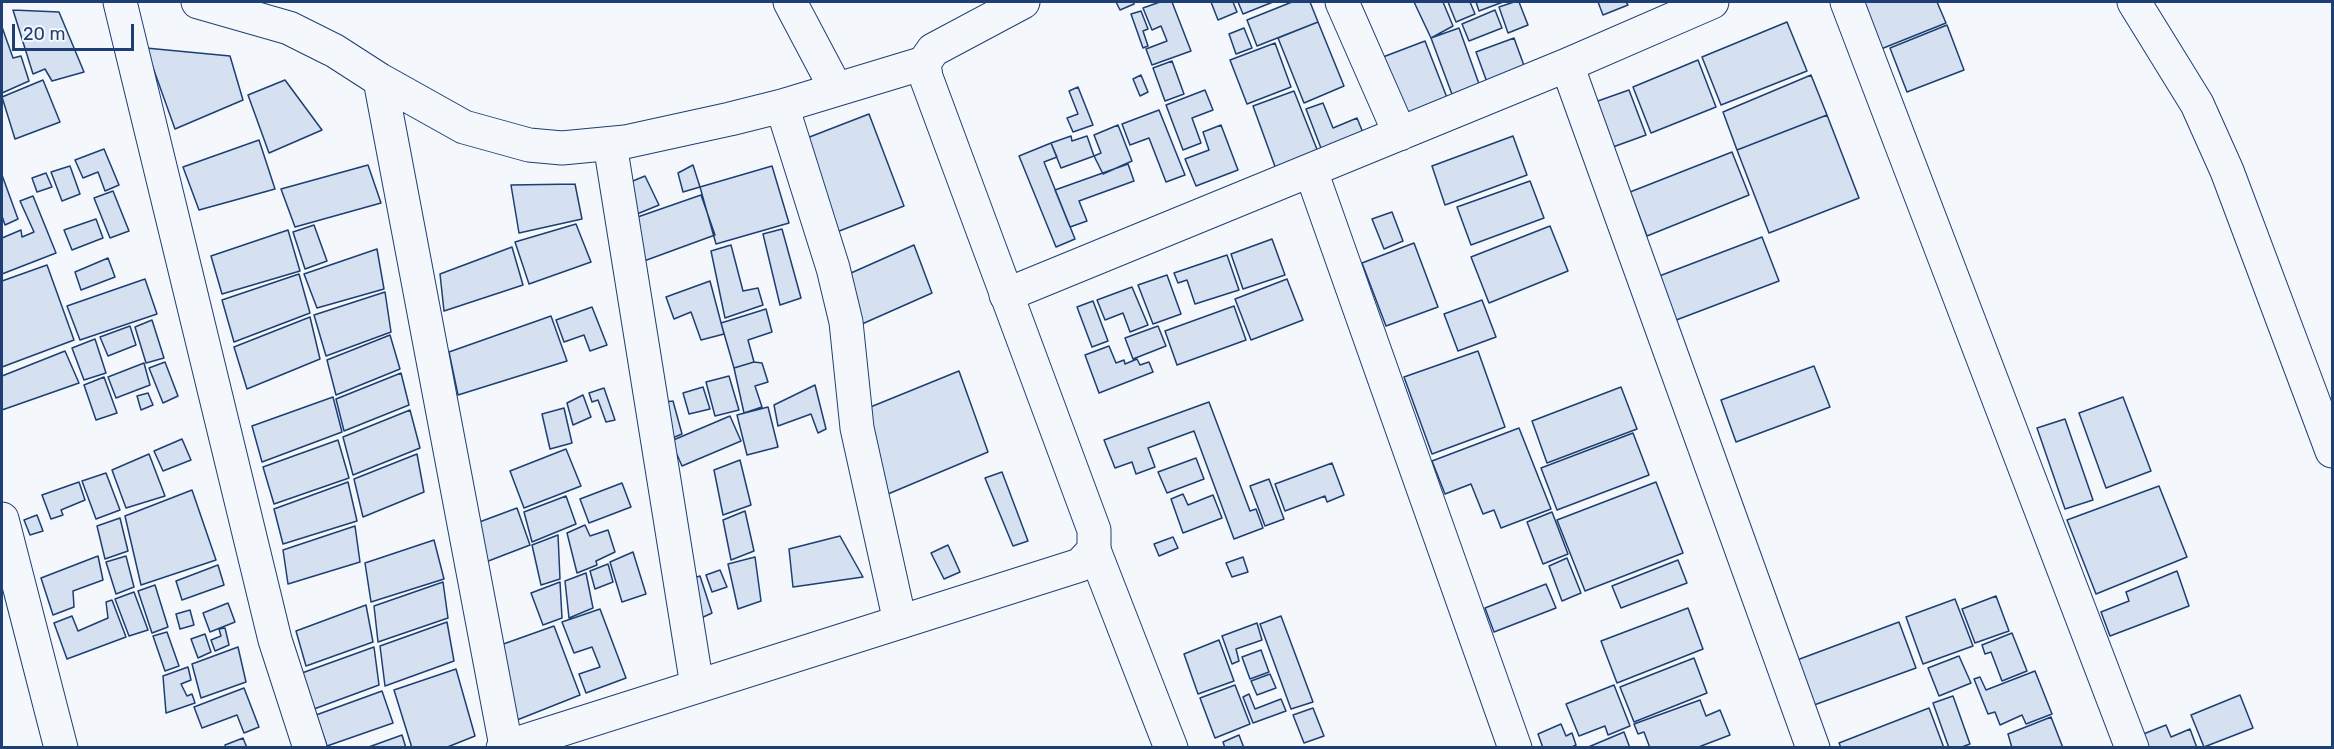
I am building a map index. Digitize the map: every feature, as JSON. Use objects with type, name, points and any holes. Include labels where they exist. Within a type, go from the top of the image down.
[{"type":"street","points":[[120,2],[275,640],[310,747]]},
{"type":"street","points":[[198,2],[289,28],[335,51],[380,81],[464,127],[529,145],[562,148],[625,142],[782,106],[924,63],[933,50],[1023,2]]},
{"type":"street","points":[[790,2],[836,89]]},
{"type":"street","points":[[1342,2],[1400,134]]},
{"type":"street","points":[[1006,295],[1567,65],[1712,2]]},
{"type":"street","points":[[1848,2],[2132,747]]},
{"type":"street","points":[[2134,2],[2197,104],[2227,171],[2332,451]]},
{"type":"street","points":[[924,63],[926,77],[1094,530],[1094,550],[1171,747]]},
{"type":"street","points":[[1567,65],[1813,747]]},
{"type":"street","points":[[380,81],[504,747],[561,739],[697,686],[1080,565],[1094,550]]},
{"type":"street","points":[[782,106],[833,268],[846,322],[857,428],[900,622]]},
{"type":"street","points":[[610,144],[697,686]]},
{"type":"street","points":[[1311,171],[1515,747]]},
{"type":"street","points":[[2,519],[61,747]]},
{"type":"building","points":[[1116,2],[1134,2],[1134,4],[1120,10]]},
{"type":"building","points":[[1160,2],[1172,2],[1191,51],[1152,65],[1146,49],[1167,41],[1161,26],[1152,30],[1143,8]]},
{"type":"building","points":[[1211,2],[1233,2],[1237,12],[1218,20]]},
{"type":"building","points":[[1238,2],[1273,2],[1243,14]]},
{"type":"building","points":[[1292,2],[1310,2],[1318,22],[1257,46],[1247,20]]},
{"type":"building","points":[[1414,2],[1443,2],[1453,26],[1431,38]]},
{"type":"building","points":[[1448,2],[1470,2],[1475,14],[1456,22]]},
{"type":"building","points":[[1476,2],[1503,2],[1479,11]]},
{"type":"building","points":[[1519,2],[1528,25],[1508,33],[1499,7]]},
{"type":"building","points":[[1598,2],[1626,2],[1628,5],[1603,15]]},
{"type":"building","points":[[1857,2],[1937,2],[1946,23],[1876,51]]},
{"type":"building","points":[[13,10],[59,12],[84,72],[52,81],[45,69],[33,74]]},
{"type":"building","points":[[1495,10],[1502,28],[1469,41],[1462,24]]},
{"type":"building","points":[[1141,11],[1148,29],[1143,31],[1148,46],[1143,48],[1131,14]]},
{"type":"building","points":[[1318,22],[1344,86],[1304,103],[1278,38]]},
{"type":"building","points":[[1787,22],[1807,71],[1721,105],[1702,57]]},
{"type":"building","points":[[1947,25],[1964,70],[1907,92],[1890,48]]},
{"type":"building","points":[[2,27],[13,58],[21,56],[29,81],[2,93]]},
{"type":"building","points":[[1244,28],[1252,48],[1236,54],[1229,34]]},
{"type":"building","points":[[1459,28],[1483,95],[1456,105],[1431,38]]},
{"type":"building","points":[[1514,38],[1526,71],[1488,85],[1476,52]]},
{"type":"building","points":[[1425,41],[1451,108],[1410,124],[1383,57]]},
{"type":"building","points":[[1275,43],[1291,87],[1247,104],[1230,60]]},
{"type":"building","points":[[146,48],[230,56],[243,100],[175,129]]},
{"type":"building","points":[[1698,60],[1716,107],[1651,133],[1633,87]]},
{"type":"building","points":[[1172,61],[1184,94],[1165,101],[1153,68]]},
{"type":"building","points":[[1141,75],[1148,92],[1140,96],[1133,79]]},
{"type":"building","points":[[1811,75],[1827,115],[1737,150],[1723,112]]},
{"type":"building","points":[[43,80],[60,122],[15,139],[2,97]]},
{"type":"building","points":[[285,80],[322,130],[269,153],[248,95]]},
{"type":"building","points":[[1078,87],[1093,125],[1073,132],[1067,118],[1078,114],[1069,91]]},
{"type":"building","points":[[1205,90],[1213,110],[1192,118],[1201,143],[1183,150],[1166,105]]},
{"type":"building","points":[[1629,90],[1646,135],[1613,147],[1595,102]]},
{"type":"building","points":[[1294,91],[1320,157],[1277,172],[1253,106]]},
{"type":"building","points":[[1323,103],[1333,128],[1357,118],[1366,140],[1324,156],[1306,109]]},
{"type":"building","points":[[1159,110],[1185,175],[1166,182],[1149,138],[1130,145],[1122,124]]},
{"type":"building","points":[[869,114],[904,206],[829,235],[794,143]]},
{"type":"building","points":[[1827,115],[1859,198],[1769,233],[1737,150]]},
{"type":"building","points":[[1118,125],[1132,161],[1103,174],[1094,156],[1101,153],[1094,135]]},
{"type":"building","points":[[1221,125],[1238,170],[1196,186],[1185,159],[1209,150],[1203,132]]},
{"type":"building","points":[[1071,136],[1072,141],[1087,136],[1094,156],[1061,168],[1051,143]]},
{"type":"building","points":[[1513,136],[1527,175],[1445,205],[1432,166]]},
{"type":"building","points":[[259,140],[275,189],[199,210],[183,167]]},
{"type":"building","points":[[1051,143],[1057,157],[1044,162],[1075,239],[1056,247],[1019,156]]},
{"type":"building","points":[[104,149],[119,185],[105,191],[98,172],[83,178],[75,160]]},
{"type":"building","points":[[1732,152],[1749,195],[1647,236],[1630,192]]},
{"type":"building","points":[[1128,164],[1134,181],[1079,201],[1087,221],[1070,227],[1055,190]]},
{"type":"building","points":[[368,165],[381,203],[295,227],[281,189]]},
{"type":"building","points":[[693,165],[700,187],[683,192],[678,173]]},
{"type":"building","points":[[70,166],[80,194],[62,201],[51,172]]},
{"type":"building","points":[[772,166],[789,223],[716,244],[700,187]]},
{"type":"building","points":[[46,173],[52,187],[37,192],[32,178]]},
{"type":"building","points":[[2,175],[18,219],[5,225],[2,216]]},
{"type":"building","points":[[645,176],[659,205],[637,214],[628,183]]},
{"type":"building","points":[[1530,181],[1544,218],[1471,245],[1457,207]]},
{"type":"building","points":[[575,184],[582,219],[519,233],[511,185]]},
{"type":"building","points":[[113,191],[129,231],[110,238],[94,198]]},
{"type":"building","points":[[701,195],[715,235],[644,261],[629,220]]},
{"type":"building","points":[[33,196],[56,253],[2,274],[2,238],[21,230],[22,237],[34,232],[20,201]]},
{"type":"building","points":[[1392,212],[1403,241],[1384,249],[1372,219]]},
{"type":"building","points":[[96,219],[103,238],[72,250],[64,230]]},
{"type":"building","points":[[576,224],[591,262],[529,284],[515,242]]},
{"type":"building","points":[[314,225],[327,261],[305,269],[293,232]]},
{"type":"building","points":[[1550,226],[1568,271],[1489,303],[1471,257]]},
{"type":"building","points":[[782,229],[801,298],[780,305],[763,234]]},
{"type":"building","points":[[288,230],[300,271],[222,294],[211,256]]},
{"type":"building","points":[[1762,237],[1779,281],[1671,322],[1654,278]]},
{"type":"building","points":[[1272,239],[1285,275],[1243,289],[1231,254]]},
{"type":"building","points":[[1414,243],[1438,307],[1386,326],[1362,263]]},
{"type":"building","points":[[731,245],[743,291],[758,288],[763,305],[725,318],[711,251]]},
{"type":"building","points":[[914,245],[932,293],[853,328],[842,277]]},
{"type":"building","points":[[512,247],[523,285],[444,311],[440,274]]},
{"type":"building","points":[[377,249],[384,289],[317,308],[304,274]]},
{"type":"building","points":[[1227,255],[1239,290],[1195,304],[1187,280],[1178,283],[1174,273]]},
{"type":"building","points":[[108,258],[115,277],[81,290],[75,272]]},
{"type":"building","points":[[47,265],[74,340],[2,367],[2,281]]},
{"type":"building","points":[[299,274],[310,313],[234,342],[222,300]]},
{"type":"building","points":[[1167,275],[1181,314],[1153,324],[1138,285]]},
{"type":"building","points":[[145,279],[157,314],[80,340],[67,306]]},
{"type":"building","points":[[1287,279],[1303,320],[1251,340],[1235,299]]},
{"type":"building","points":[[710,281],[724,334],[701,340],[691,312],[674,319],[666,297]]},
{"type":"building","points":[[1132,287],[1148,325],[1130,332],[1123,313],[1105,320],[1097,300]]},
{"type":"building","points":[[385,292],[391,332],[326,356],[314,315]]},
{"type":"building","points":[[1482,300],[1496,337],[1458,351],[1444,314]]},
{"type":"building","points":[[1093,301],[1108,341],[1092,347],[1077,307]]},
{"type":"building","points":[[1234,306],[1246,340],[1177,365],[1165,331]]},
{"type":"building","points":[[592,307],[607,345],[590,351],[584,335],[564,342],[556,320]]},
{"type":"building","points":[[766,309],[772,332],[748,340],[754,362],[734,368],[721,323]]},
{"type":"building","points":[[551,316],[567,361],[458,395],[449,352]]},
{"type":"building","points":[[310,317],[320,359],[247,389],[234,347]]},
{"type":"building","points":[[152,320],[164,358],[146,363],[135,327]]},
{"type":"building","points":[[130,326],[136,345],[108,356],[100,337]]},
{"type":"building","points":[[1158,326],[1166,346],[1133,359],[1125,338]]},
{"type":"building","points":[[390,335],[400,369],[336,395],[327,360]]},
{"type":"building","points":[[95,339],[106,373],[84,380],[72,348]]},
{"type":"building","points":[[1109,346],[1116,363],[1124,360],[1125,364],[1137,359],[1140,365],[1149,362],[1153,372],[1099,393],[1085,355]]},
{"type":"building","points":[[65,351],[79,383],[2,410],[2,376]]},
{"type":"building","points":[[1478,351],[1505,427],[1432,454],[1404,377]]},
{"type":"building","points":[[165,362],[178,396],[163,403],[149,368]]},
{"type":"building","points":[[754,362],[762,363],[768,382],[755,386],[762,407],[744,413],[734,368]]},
{"type":"building","points":[[144,363],[150,385],[116,398],[108,377]]},
{"type":"building","points":[[1814,366],[1830,407],[1736,442],[1721,400]]},
{"type":"building","points":[[959,371],[988,452],[888,494],[868,408]]},
{"type":"building","points":[[401,373],[409,405],[344,431],[336,399]]},
{"type":"building","points":[[729,376],[739,410],[715,416],[706,382]]},
{"type":"building","points":[[104,377],[117,413],[96,420],[84,385]]},
{"type":"building","points":[[815,385],[826,429],[818,433],[811,414],[778,426],[774,405]]},
{"type":"building","points":[[703,387],[710,409],[689,414],[683,393]]},
{"type":"building","points":[[1621,387],[1637,429],[1547,463],[1532,421]]},
{"type":"building","points":[[604,388],[615,420],[606,422],[598,400],[592,402],[589,393]]},
{"type":"building","points":[[148,393],[153,405],[141,410],[137,396]]},
{"type":"building","points":[[583,395],[591,417],[573,425],[567,403]]},
{"type":"building","points":[[333,397],[342,432],[262,462],[252,426]]},
{"type":"building","points":[[2123,397],[2151,471],[2106,488],[2079,413]]},
{"type":"building","points":[[673,401],[682,434],[665,441],[657,403]]},
{"type":"building","points":[[1209,402],[1250,511],[1256,509],[1263,528],[1234,539],[1194,431],[1148,448],[1155,467],[1136,474],[1132,462],[1115,468],[1104,440]]},
{"type":"building","points":[[768,407],[778,447],[747,455],[737,415]]},
{"type":"building","points":[[564,408],[572,443],[550,449],[542,414]]},
{"type":"building","points":[[410,410],[420,448],[353,475],[343,437]]},
{"type":"building","points":[[730,416],[741,441],[682,466],[671,441]]},
{"type":"building","points":[[2065,419],[2093,500],[2065,509],[2037,428]]},
{"type":"building","points":[[1519,428],[1551,509],[1501,528],[1494,510],[1483,514],[1471,484],[1445,494],[1432,461]]},
{"type":"building","points":[[1633,433],[1649,475],[1557,510],[1541,468]]},
{"type":"building","points":[[182,439],[191,460],[163,471],[154,451]]},
{"type":"building","points":[[338,440],[349,478],[274,504],[263,467]]},
{"type":"building","points":[[566,449],[581,486],[524,508],[510,471]]},
{"type":"building","points":[[149,454],[165,496],[126,508],[112,470]]},
{"type":"building","points":[[417,454],[424,492],[363,517],[354,479]]},
{"type":"building","points":[[1196,458],[1204,479],[1167,493],[1158,472]]},
{"type":"building","points":[[740,460],[751,505],[723,515],[714,470]]},
{"type":"building","points":[[1332,463],[1344,495],[1327,502],[1325,496],[1285,511],[1275,484]]},
{"type":"building","points":[[1002,472],[1028,541],[1013,546],[985,478]]},
{"type":"building","points":[[106,473],[120,510],[96,519],[82,481]]},
{"type":"building","points":[[1269,479],[1284,519],[1265,526],[1250,486]]},
{"type":"building","points":[[79,482],[85,500],[61,510],[63,515],[51,519],[42,495]]},
{"type":"building","points":[[348,482],[357,521],[283,544],[274,509]]},
{"type":"building","points":[[1656,482],[1683,553],[1585,591],[1557,520]]},
{"type":"building","points":[[622,483],[631,507],[589,523],[580,499]]},
{"type":"building","points":[[2159,486],[2187,557],[2096,594],[2067,520]]},
{"type":"building","points":[[192,490],[216,560],[141,585],[125,516]]},
{"type":"building","points":[[1183,494],[1188,505],[1213,495],[1222,518],[1183,533],[1171,499]]},
{"type":"building","points":[[566,496],[576,524],[532,542],[524,512]]},
{"type":"building","points":[[517,508],[530,545],[478,565],[474,524]]},
{"type":"building","points":[[745,511],[754,551],[731,560],[723,520]]},
{"type":"building","points":[[1552,512],[1568,554],[1543,564],[1527,522]]},
{"type":"building","points":[[37,515],[43,531],[30,535],[24,520]]},
{"type":"building","points":[[120,518],[128,551],[105,559],[97,526]]},
{"type":"building","points":[[585,525],[590,536],[608,530],[615,552],[596,561],[597,565],[577,573],[567,533]]},
{"type":"building","points":[[355,526],[360,562],[288,584],[283,550]]},
{"type":"building","points":[[558,535],[560,579],[541,585],[532,545]]},
{"type":"building","points":[[840,536],[863,577],[793,587],[789,549]]},
{"type":"building","points":[[1173,537],[1178,548],[1159,556],[1154,544]]},
{"type":"building","points":[[434,540],[444,579],[371,602],[365,563]]},
{"type":"building","points":[[948,545],[960,572],[944,579],[931,553]]},
{"type":"building","points":[[633,552],[646,594],[622,602],[610,562]]},
{"type":"building","points":[[98,556],[103,580],[73,591],[74,607],[53,615],[41,578]]},
{"type":"building","points":[[126,556],[134,587],[116,594],[106,562]]},
{"type":"building","points":[[755,557],[761,601],[738,609],[728,564]]},
{"type":"building","points":[[1243,557],[1248,572],[1232,577],[1226,563]]},
{"type":"building","points":[[1567,558],[1581,593],[1562,601],[1549,566]]},
{"type":"building","points":[[1678,560],[1687,583],[1621,608],[1612,586]]},
{"type":"building","points":[[608,564],[613,582],[595,589],[590,571]]},
{"type":"building","points":[[218,565],[224,585],[182,600],[176,581]]},
{"type":"building","points":[[720,570],[727,587],[712,592],[706,575]]},
{"type":"building","points":[[2177,571],[2189,606],[2110,636],[2101,612],[2129,601],[2126,592]]},
{"type":"building","points":[[586,573],[593,608],[569,618],[565,581]]},
{"type":"building","points":[[700,576],[712,613],[699,619],[688,580]]},
{"type":"building","points":[[443,582],[448,618],[378,642],[374,606]]},
{"type":"building","points":[[560,582],[562,618],[543,625],[531,593]]},
{"type":"building","points":[[1546,584],[1556,608],[1494,632],[1485,608]]},
{"type":"building","points":[[155,585],[168,627],[152,633],[138,591]]},
{"type":"building","points":[[134,592],[148,630],[129,636],[115,599]]},
{"type":"building","points":[[1996,596],[2009,631],[1975,643],[1962,609]]},
{"type":"building","points":[[1955,599],[1973,646],[1923,664],[1906,617]]},
{"type":"building","points":[[112,600],[126,637],[67,659],[54,623],[72,616],[78,631],[108,618],[106,602]]},
{"type":"building","points":[[228,603],[235,622],[210,632],[203,613]]},
{"type":"building","points":[[366,605],[373,642],[306,666],[296,631]]},
{"type":"building","points":[[1688,608],[1703,649],[1617,683],[1601,641]]},
{"type":"building","points":[[600,609],[626,678],[586,693],[579,674],[600,667],[592,647],[574,653],[562,622]]},
{"type":"building","points":[[190,610],[194,625],[180,629],[176,614]]},
{"type":"building","points":[[1281,616],[1313,702],[1291,709],[1260,624]]},
{"type":"building","points":[[447,622],[454,661],[385,686],[380,646]]},
{"type":"building","points":[[1899,622],[1916,668],[1814,705],[1797,660]]},
{"type":"building","points":[[1257,623],[1262,640],[1236,649],[1239,661],[1232,664],[1222,636]]},
{"type":"building","points":[[554,626],[580,695],[512,722],[495,647]]},
{"type":"building","points":[[225,628],[229,645],[215,651],[211,640],[221,636],[219,629]]},
{"type":"building","points":[[167,632],[179,666],[165,671],[153,636]]},
{"type":"building","points":[[2012,633],[2027,671],[2002,681],[1991,652],[1985,654],[1982,645]]},
{"type":"building","points":[[205,634],[211,652],[198,658],[191,639]]},
{"type":"building","points":[[1219,640],[1234,681],[1198,694],[1184,654]]},
{"type":"building","points":[[238,647],[246,682],[201,698],[192,664]]},
{"type":"building","points":[[374,647],[379,685],[314,709],[302,673]]},
{"type":"building","points":[[1261,650],[1269,672],[1250,679],[1242,657]]},
{"type":"building","points":[[1959,656],[1971,683],[1939,696],[1928,668]]},
{"type":"building","points":[[1694,658],[1707,693],[1634,722],[1620,687]]},
{"type":"building","points":[[188,667],[191,680],[181,684],[187,696],[192,694],[195,703],[166,713],[163,676]]},
{"type":"building","points":[[456,669],[475,736],[445,748],[412,748],[394,690]]},
{"type":"building","points":[[2035,671],[2052,714],[2026,724],[2022,715],[2000,725],[1995,712],[1988,714],[1974,679],[1980,677],[1986,690]]},
{"type":"building","points":[[1270,674],[1276,688],[1257,695],[1251,681]]},
{"type":"building","points":[[1235,685],[1250,724],[1215,738],[1200,698]]},
{"type":"building","points":[[1614,685],[1630,726],[1608,735],[1605,726],[1579,736],[1566,704]]},
{"type":"building","points":[[244,688],[259,727],[244,733],[237,715],[202,728],[194,707]]},
{"type":"building","points":[[382,691],[393,723],[327,746],[316,715]]},
{"type":"building","points":[[1249,694],[1255,709],[1281,699],[1286,711],[1253,723],[1243,697]]},
{"type":"building","points":[[2240,695],[2253,728],[2204,747],[2191,715]]},
{"type":"building","points":[[1953,696],[1970,744],[1959,748],[1949,748],[1933,703]]},
{"type":"building","points":[[1700,700],[1706,716],[1720,710],[1730,735],[1696,748],[1650,748],[1644,732],[1638,734],[1634,724]]},
{"type":"building","points":[[1313,708],[1324,736],[1304,743],[1293,715]]},
{"type":"building","points":[[1929,708],[1944,748],[1841,748],[1839,743]]},
{"type":"building","points":[[2051,717],[2063,748],[2012,748],[2008,734]]},
{"type":"building","points":[[1561,724],[1566,736],[1572,733],[1576,745],[1570,748],[1543,748],[1538,734]]},
{"type":"building","points":[[2166,725],[2171,737],[2190,729],[2197,748],[2140,748],[2136,737]]},
{"type":"building","points":[[1624,732],[1630,748],[1586,748]]},
{"type":"building","points":[[402,735],[406,748],[366,748]]},
{"type":"building","points":[[1239,735],[1244,748],[1225,748],[1223,742]]},
{"type":"building","points":[[243,738],[247,748],[226,748],[225,745]]}]
